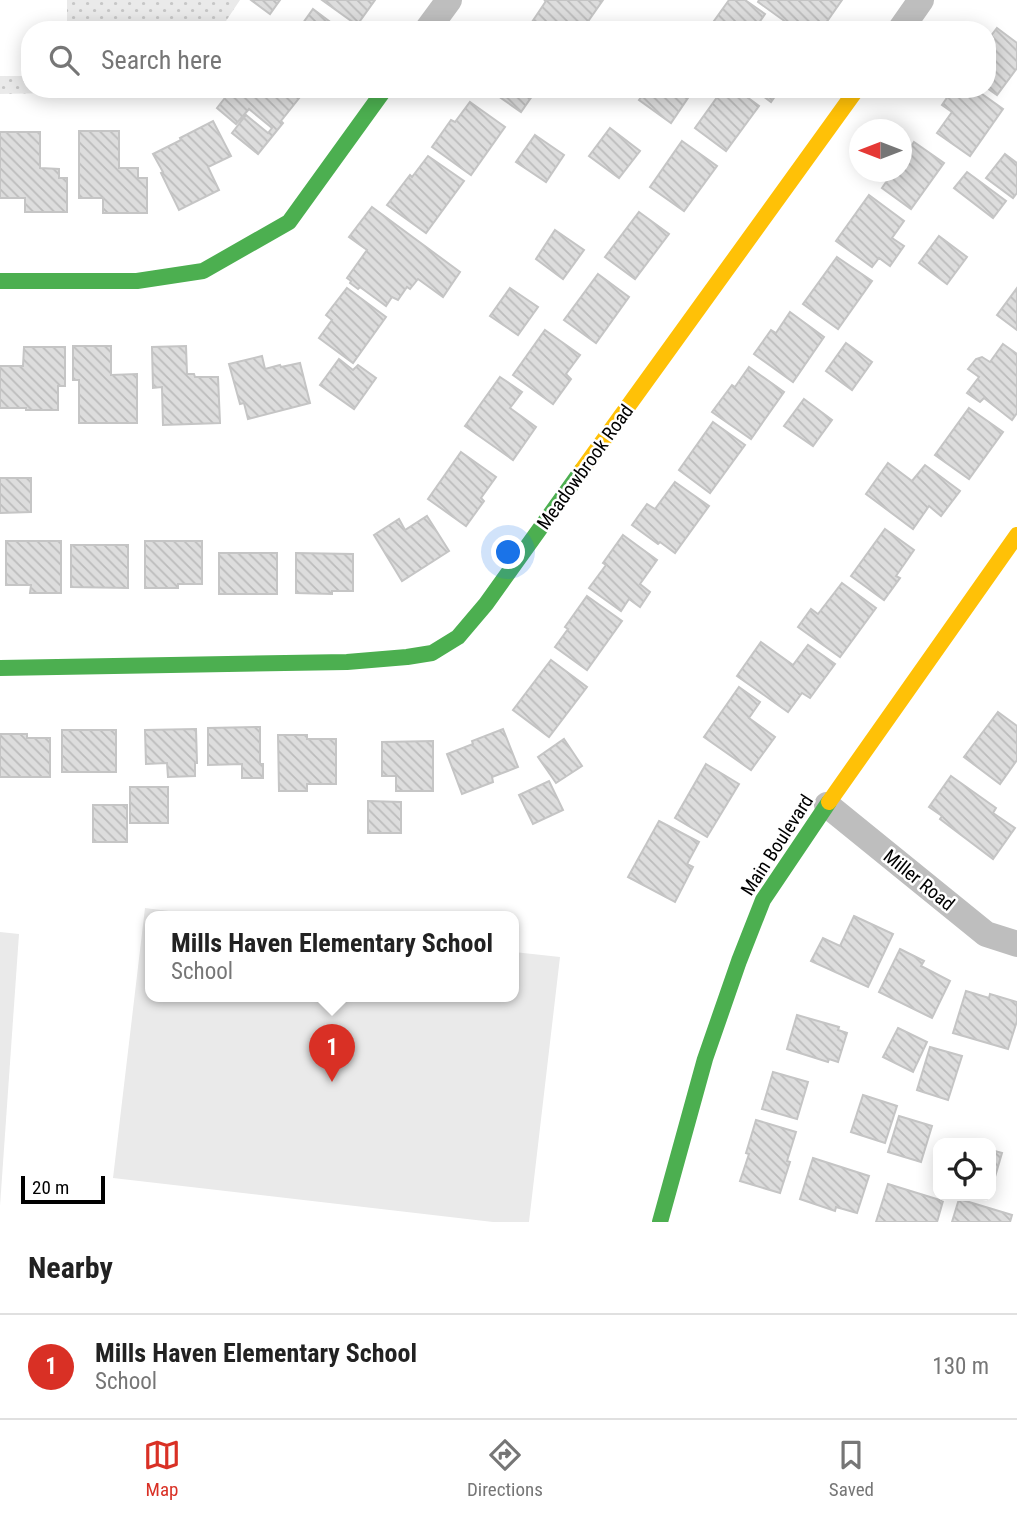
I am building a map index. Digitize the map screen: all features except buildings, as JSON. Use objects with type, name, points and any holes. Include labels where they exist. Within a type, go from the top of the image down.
[{"type":"street","points":[[434,21],[449,0]]},
{"type":"street","points":[[906,21],[921,0]]},
{"type":"street","points":[[0,281],[137,281],[204,271],[289,222],[379,98]]},
{"type":"street","name":"Meadowbrook Road","points":[[0,668],[346,662],[432,653],[458,637],[486,604],[851,98]]},
{"type":"street","name":"Main Boulevard","points":[[660,1222],[705,1059],[763,900],[1017,535]]},
{"type":"street","name":"Miller Road","points":[[827,805],[986,934],[1017,944]]},
{"type":"shaded area","points":[[67,0],[240,0],[226,21],[67,21]]},
{"type":"shaded area","points":[[0,76],[21,76],[21,94],[0,94]]},
{"type":"shaded area","points":[[145,908],[169,911],[145,911],[145,1002],[519,1002],[519,953],[560,957],[529,1222],[493,1222],[113,1178]]},
{"type":"shaded area","points":[[0,932],[19,934],[0,1206]]},
{"type":"traffic: fast","points":[[0,281],[137,281],[203,271],[289,222],[379,98]]},
{"type":"traffic: fast","points":[[0,668],[347,662],[432,653],[458,637],[486,604],[582,470]]},
{"type":"traffic: fast","points":[[660,1222],[705,1059],[763,900],[829,802]]},
{"type":"traffic: slow","points":[[582,470],[851,98]]},
{"type":"traffic: slow","points":[[829,802],[1017,535]]},
{"type":"place","name":"Mills Haven Elementary School","points":[[332,1082]]}]
